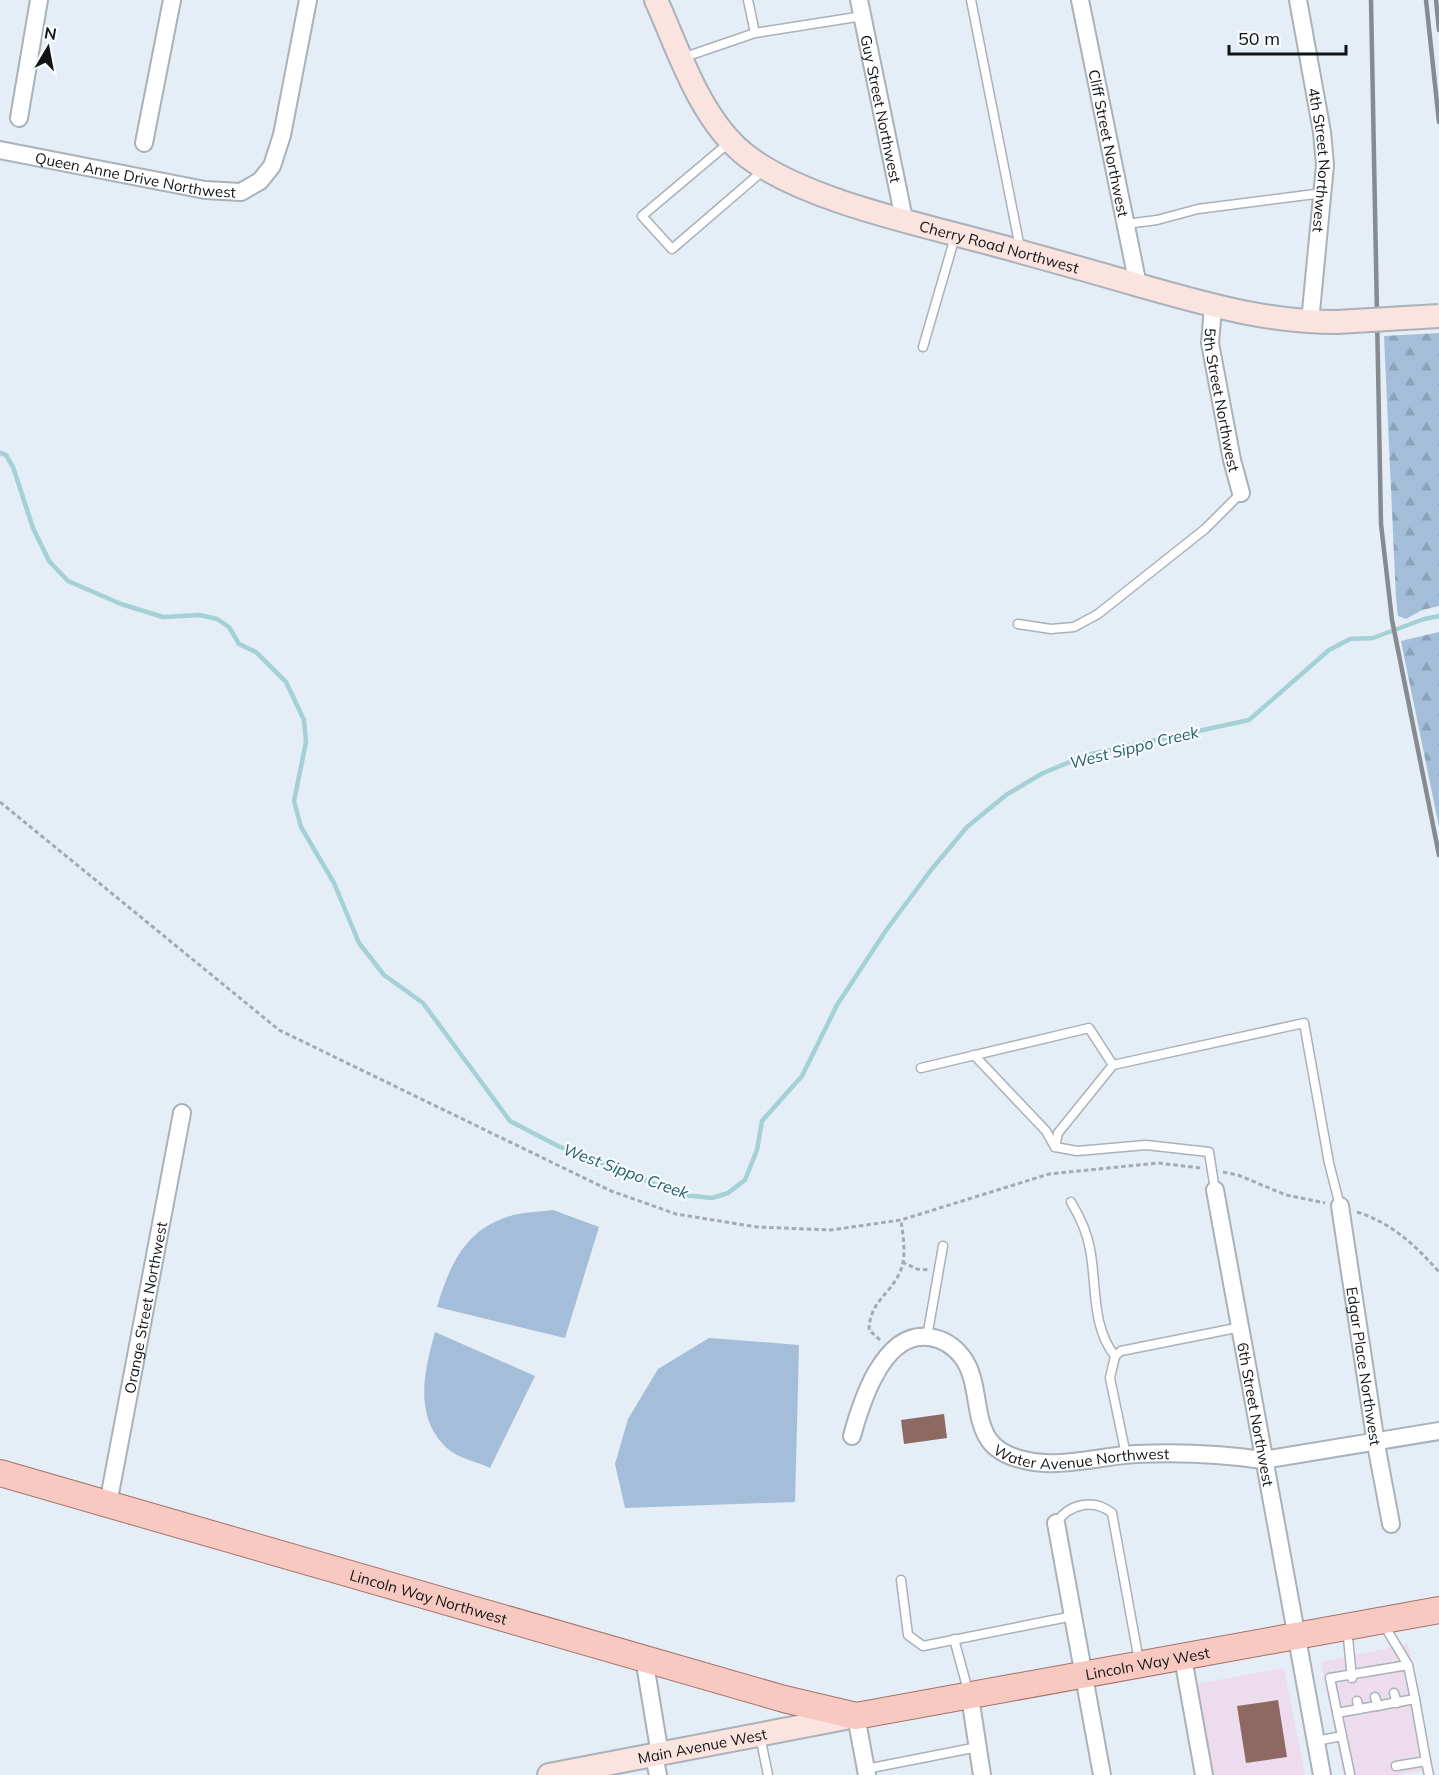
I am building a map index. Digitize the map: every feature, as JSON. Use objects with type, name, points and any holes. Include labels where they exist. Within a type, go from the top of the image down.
[{"type":"main road","name":"Lincoln Way Northwest","points":[[0,1473],[784,1699],[856,1716]]},
{"type":"main road","name":"Lincoln Way West","points":[[856,1716],[1439,1610]]},
{"type":"street","points":[[19,118],[39,0]]},
{"type":"street","points":[[144,143],[172,0]]},
{"type":"street","name":"Queen Anne Drive Northwest","points":[[0,150],[205,190],[234,193],[248,189],[265,176],[279,148],[308,0]]},
{"type":"street","name":"Cherry Road Northwest","points":[[656,0],[708,110],[731,141],[766,168],[826,195],[1213,307],[1280,321],[1337,322],[1439,316]]},
{"type":"street","name":"Cliff Street Northwest","points":[[1080,0],[1138,285]]},
{"type":"street","name":"4th Street Northwest","points":[[1298,0],[1322,132],[1323,193],[1310,322]]},
{"type":"street","name":"Guy Street Northwest","points":[[861,8],[904,219]]},
{"type":"street","name":"5th Street Northwest","points":[[1213,307],[1210,343],[1232,460],[1241,493]]},
{"type":"street","name":"Orange Street Northwest","points":[[108,1504],[183,1113]]},
{"type":"street","name":"6th Street Northwest","points":[[1215,1191],[1322,1775]]},
{"type":"street","name":"Edgar Place Northwest","points":[[1340,1206],[1376,1444],[1391,1524]]},
{"type":"street","points":[[852,1436],[868,1384],[892,1351],[914,1338],[927,1337]]},
{"type":"street","name":"Water Avenue Northwest","points":[[927,1337],[949,1344],[963,1358],[973,1382],[988,1438],[995,1447],[1008,1456],[1035,1463],[1126,1455],[1185,1454],[1263,1460],[1376,1444],[1439,1431]]},
{"type":"street","points":[[1056,1523],[1102,1775]]},
{"type":"street","points":[[644,1658],[657,1762]]},
{"type":"street","points":[[1183,1658],[1204,1775]]},
{"type":"street","points":[[970,1697],[982,1775]]},
{"type":"street","points":[[856,1716],[866,1772]]},
{"type":"street","name":"Main Avenue West","points":[[557,1774],[657,1762],[760,1736],[856,1716]]},
{"type":"lane","points":[[748,0],[755,33]]},
{"type":"lane","points":[[971,0],[1021,252]]},
{"type":"lane","points":[[682,58],[755,33],[861,8]]},
{"type":"lane","points":[[731,141],[642,216],[672,249],[766,168]]},
{"type":"lane","points":[[1126,224],[1157,220],[1198,209],[1323,193]]},
{"type":"lane","points":[[923,347],[956,234]]},
{"type":"lane","points":[[1018,624],[1051,629],[1074,627],[1098,614],[1205,529],[1241,493]]},
{"type":"lane","points":[[1055,1147],[1058,1133],[1113,1065],[1304,1023],[1329,1163],[1340,1206]]},
{"type":"lane","points":[[921,1068],[1089,1028],[1113,1065]]},
{"type":"lane","points":[[974,1055],[1046,1131],[1055,1147]]},
{"type":"lane","points":[[1055,1147],[1077,1151],[1146,1145],[1209,1152],[1215,1191]]},
{"type":"lane","points":[[1071,1202],[1084,1228],[1090,1248],[1103,1336],[1115,1356]]},
{"type":"lane","points":[[927,1337],[943,1246]]},
{"type":"lane","points":[[1126,1455],[1110,1378],[1115,1356],[1121,1351],[1241,1327]]},
{"type":"lane","points":[[1056,1523],[1072,1508],[1083,1504],[1097,1505],[1112,1513],[1140,1666]]},
{"type":"lane","points":[[901,1580],[908,1635],[923,1646],[1073,1616]]},
{"type":"lane","points":[[1382,1621],[1408,1665],[1429,1775]]},
{"type":"lane","points":[[1347,1628],[1352,1677]]},
{"type":"lane","points":[[954,1639],[970,1697]]},
{"type":"lane","points":[[1350,1774],[1330,1678],[1370,1674],[1408,1665]]},
{"type":"lane","points":[[1394,1693],[1397,1703]]},
{"type":"lane","points":[[1375,1697],[1378,1706]]},
{"type":"lane","points":[[1337,1713],[1358,1705],[1378,1706],[1415,1700]]},
{"type":"lane","points":[[760,1736],[768,1775]]},
{"type":"lane","points":[[1316,1741],[1342,1736]]},
{"type":"lane","points":[[866,1772],[978,1747]]},
{"type":"lane","points":[[1396,1766],[1426,1761]]},
{"type":"path","points":[[0,802],[279,1030],[611,1191],[676,1214],[756,1227],[831,1230],[901,1220],[1049,1174],[1158,1163],[1210,1169]]},
{"type":"path","points":[[892,1351],[869,1330],[870,1313],[900,1272],[902,1262],[901,1220]]},
{"type":"path","points":[[902,1262],[917,1269],[939,1270]]},
{"type":"shaded area","points":[[1408,1644],[1433,1768],[1399,1775],[1343,1775],[1321,1662]]},
{"type":"shaded area","points":[[1284,1668],[1305,1775],[1211,1775],[1195,1684]]},
{"type":"green space","points":[[1439,333],[1439,606],[1422,610],[1406,619],[1398,616],[1396,598],[1384,336]]},
{"type":"green space","points":[[1439,632],[1439,827],[1401,641]]},
{"type":"green space","points":[[553,1210],[599,1227],[565,1338],[437,1307],[447,1278],[460,1252],[480,1231],[512,1215]]},
{"type":"green space","points":[[435,1332],[535,1376],[490,1468],[448,1449],[430,1423],[424,1394],[427,1363]]},
{"type":"green space","points":[[709,1338],[799,1345],[795,1502],[625,1508],[615,1464],[628,1419],[658,1369]]},
{"type":"building","points":[[944,1414],[947,1438],[904,1444],[901,1420]]},
{"type":"building","points":[[1278,1700],[1287,1757],[1246,1763],[1237,1706]]},
{"type":"waterway","name":"West Sippo Creek","points":[[0,453],[6,455],[13,467],[33,528],[49,561],[68,581],[121,604],[163,617],[200,615],[217,619],[229,627],[239,644],[256,652],[286,682],[304,720],[306,742],[294,801],[301,827],[334,883],[359,943],[384,975],[423,1003],[510,1121],[558,1146],[683,1195],[712,1198],[728,1193],[745,1180],[757,1150],[762,1121],[802,1076],[837,1005],[887,929],[967,827],[1006,795],[1043,773],[1087,755],[1249,720],[1329,650],[1350,639],[1373,638],[1424,619],[1439,616]]},
{"type":"railway","points":[[1371,0],[1381,524],[1392,620],[1439,855]]},
{"type":"railway","points":[[1426,0],[1439,122]]},
{"type":"railway","points":[[1436,0],[1439,30]]}]
